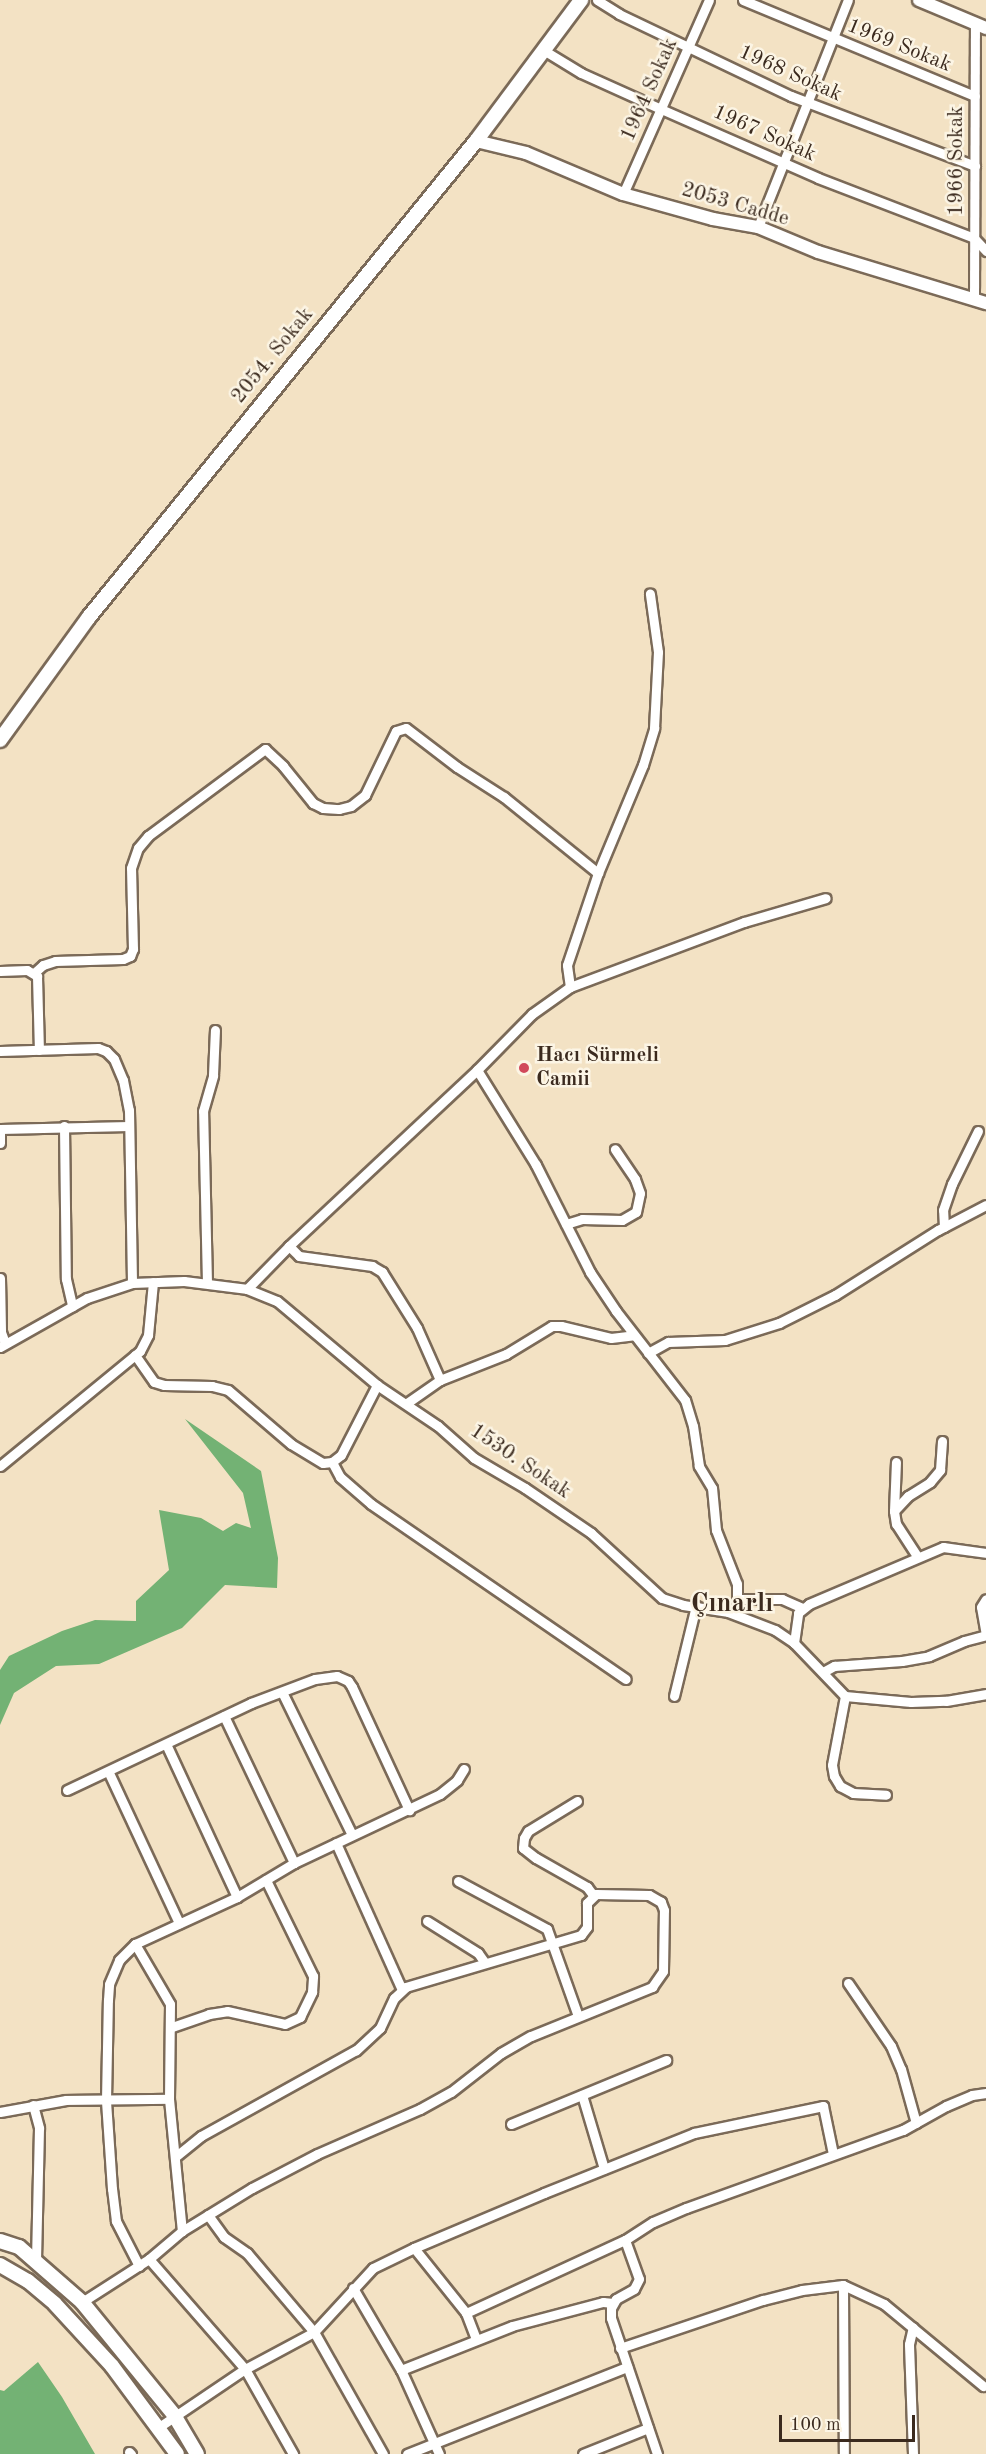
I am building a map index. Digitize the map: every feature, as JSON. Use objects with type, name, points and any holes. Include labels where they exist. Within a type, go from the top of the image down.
[{"type":"main road","name":"2054. Sokak","points":[[0,740],[89,617],[476,141],[581,0]]},
{"type":"main road","points":[[0,2241],[19,2247],[82,2302],[174,2415],[197,2454]]},
{"type":"main road","points":[[0,2265],[28,2281],[56,2304],[112,2366],[177,2454]]},
{"type":"street","name":"1968 Sokak","points":[[597,0],[619,14],[807,102],[975,166]]},
{"type":"street","name":"1964 Sokak","points":[[623,194],[709,0]]},
{"type":"street","name":"1969 Sokak","points":[[743,0],[832,38],[975,92],[986,92]]},
{"type":"street","points":[[758,227],[848,0]]},
{"type":"street","points":[[919,0],[981,26]]},
{"type":"street","name":"1966 Sokak","points":[[980,301],[974,238],[975,92],[981,26]]},
{"type":"street","name":"1967 Sokak","points":[[545,51],[581,73],[661,109],[784,162],[974,238]]},
{"type":"street","name":"2053 Cadde","points":[[476,141],[526,153],[623,194],[713,219],[758,227],[818,252],[980,301]]},
{"type":"street","points":[[974,238],[986,251]]},
{"type":"street","points":[[570,987],[567,965],[598,873],[644,765],[654,728],[658,651],[650,594]]},
{"type":"street","points":[[34,973],[43,965],[55,961],[123,959],[130,956],[133,949],[131,868],[138,848],[148,836],[265,749],[283,766],[313,803],[323,808],[339,809],[351,806],[365,795],[396,731],[406,728],[457,766],[504,796],[598,873]]},
{"type":"street","points":[[247,1289],[289,1246],[477,1070],[532,1014],[570,987],[735,925],[826,898]]},
{"type":"street","points":[[0,971],[27,970],[34,973],[39,985],[39,1050]]},
{"type":"street","points":[[207,1283],[203,1111],[213,1075],[215,1030]]},
{"type":"street","points":[[0,1051],[98,1048],[109,1053],[125,1090],[129,1126],[132,1283]]},
{"type":"street","points":[[477,1070],[536,1165],[590,1272],[634,1335],[686,1400],[693,1426],[699,1466],[712,1488],[716,1530],[737,1584],[737,1615]]},
{"type":"street","points":[[64,1126],[66,1279],[72,1306]]},
{"type":"street","points":[[0,1143],[0,1129],[129,1126]]},
{"type":"street","points":[[944,1227],[942,1218],[946,1201],[978,1131]]},
{"type":"street","points":[[566,1224],[582,1219],[622,1220],[636,1212],[640,1193],[635,1179],[615,1149]]},
{"type":"street","points":[[648,1353],[668,1342],[725,1340],[779,1323],[835,1295],[944,1227],[986,1205]]},
{"type":"street","points":[[289,1246],[299,1256],[372,1266],[382,1272],[417,1328],[440,1380]]},
{"type":"street","points":[[0,1278],[2,1345]]},
{"type":"street","points":[[0,1466],[135,1355],[148,1335],[153,1282]]},
{"type":"street","name":"1530. Sokak","points":[[2,1345],[72,1306],[132,1283],[207,1283],[247,1289],[277,1301],[377,1385],[438,1425],[474,1458],[525,1488],[591,1533],[662,1598],[737,1615],[775,1630],[794,1643],[845,1696]]},
{"type":"street","points":[[407,1403],[440,1380],[506,1354],[552,1326],[611,1338],[634,1335]]},
{"type":"street","points":[[135,1355],[154,1382],[164,1385],[212,1386],[228,1390],[310,1458],[323,1463],[332,1462],[341,1455],[377,1385]]},
{"type":"street","points":[[894,1510],[908,1496],[930,1482],[940,1470],[942,1442]]},
{"type":"street","points":[[332,1462],[340,1477],[371,1504],[626,1679]]},
{"type":"street","points":[[896,1462],[894,1510],[896,1524],[917,1556]]},
{"type":"street","points":[[794,1643],[797,1620],[802,1608],[917,1556],[943,1547],[986,1553]]},
{"type":"street","points":[[737,1599],[782,1599],[802,1608]]},
{"type":"street","points":[[823,1672],[834,1666],[902,1661],[929,1656],[964,1641],[986,1635],[981,1607],[986,1599]]},
{"type":"street","points":[[674,1696],[696,1606]]},
{"type":"street","points":[[68,1790],[109,1773],[224,1716],[282,1692],[333,1676],[348,1681],[409,1810]]},
{"type":"street","points":[[282,1692],[352,1835]]},
{"type":"street","points":[[886,1795],[854,1792],[840,1786],[834,1776],[832,1760],[845,1696],[912,1702],[946,1701],[986,1694]]},
{"type":"street","points":[[224,1716],[294,1863]]},
{"type":"street","points":[[166,1744],[237,1897]]},
{"type":"street","points":[[139,2266],[116,2221],[106,2100],[109,1984],[119,1960],[135,1944],[237,1897],[294,1863],[409,1810],[449,1788],[464,1769]]},
{"type":"street","points":[[109,1773],[179,1923]]},
{"type":"street","points":[[577,1801],[528,1831],[524,1838],[523,1848],[528,1854],[587,1887],[593,1895]]},
{"type":"street","points":[[336,1843],[402,1990]]},
{"type":"street","points":[[172,2026],[209,2014],[227,2011],[285,2024],[295,2022],[300,2017],[312,1992],[313,1976],[266,1880]]},
{"type":"street","points":[[458,1881],[544,1927],[553,1943],[578,2016]]},
{"type":"street","points":[[175,2157],[201,2136],[356,2050],[380,2028],[394,1998],[402,1990],[583,1933],[588,1923],[588,1903],[593,1895]]},
{"type":"street","points":[[82,2302],[149,2259],[182,2230],[252,2188],[317,2154],[420,2109],[451,2092],[501,2053],[531,2036],[652,1987],[663,1971],[664,1910],[659,1899],[649,1895],[593,1895]]},
{"type":"street","points":[[427,1922],[478,1953],[485,1963]]},
{"type":"street","points":[[135,1944],[164,1990],[170,2004],[172,2026],[169,2099],[182,2230]]},
{"type":"street","points":[[848,1983],[891,2046],[901,2069],[916,2123]]},
{"type":"street","points":[[511,2124],[666,2060]]},
{"type":"street","points":[[466,2313],[625,2241],[653,2223],[686,2208],[916,2123],[972,2095],[986,2092]]},
{"type":"street","points":[[582,2095],[604,2169]]},
{"type":"street","points":[[0,2112],[57,2100],[169,2099]]},
{"type":"street","points":[[33,2106],[39,2128],[36,2260]]},
{"type":"street","points":[[159,2427],[245,2369],[314,2332],[373,2268],[414,2248],[604,2169],[708,2129],[823,2106],[833,2154]]},
{"type":"street","points":[[208,2215],[224,2237],[247,2253],[314,2332],[383,2454]]},
{"type":"street","points":[[625,2241],[639,2279],[634,2289],[620,2295],[613,2303],[610,2318],[657,2454]]},
{"type":"street","points":[[414,2248],[466,2313],[476,2339]]},
{"type":"street","points":[[149,2259],[245,2369],[293,2454]]},
{"type":"street","points":[[620,2348],[763,2300],[802,2290],[843,2285],[874,2297],[983,2386]]},
{"type":"street","points":[[843,2285],[844,2454]]},
{"type":"street","points":[[353,2288],[401,2370],[439,2454]]},
{"type":"street","points":[[401,2370],[476,2339],[580,2308],[603,2302],[613,2303]]},
{"type":"street","points":[[913,2327],[909,2344],[913,2454]]},
{"type":"street","points":[[407,2454],[627,2367]]},
{"type":"street","points":[[583,2454],[648,2428]]},
{"type":"green space","points":[[185,1419],[261,1471],[278,1558],[277,1588],[225,1585],[182,1628],[99,1664],[56,1666],[14,1693],[0,1725],[0,1670],[9,1656],[62,1631],[95,1620],[136,1621],[136,1601],[169,1570],[159,1510],[201,1518],[223,1531],[236,1523],[251,1528],[243,1493]]},
{"type":"green space","points":[[38,2362],[62,2397],[95,2454],[0,2454],[0,2390],[4,2391]]},
{"type":"place","name":"Hacı Sürmeli Camii","points":[[524,1068]]},
{"type":"district","name":"Çınarlı","points":[[732,1604]]}]
